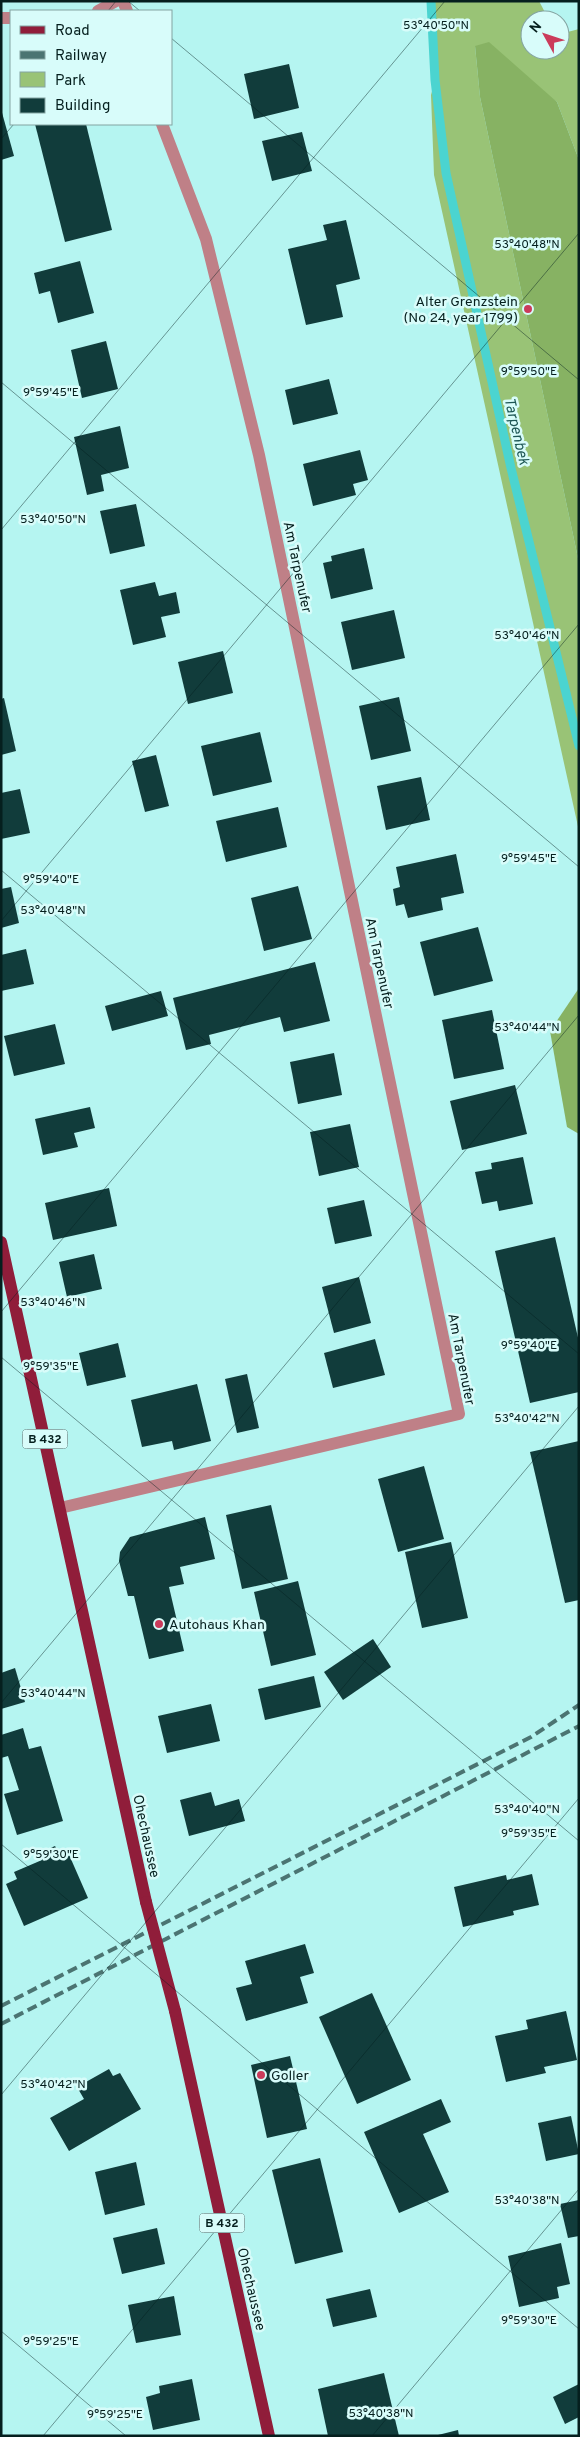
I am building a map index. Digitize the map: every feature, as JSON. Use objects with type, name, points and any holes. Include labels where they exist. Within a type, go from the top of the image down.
[{"type":"main road","name":"Ohechaussee","points":[[1,1242],[146,1902],[175,2011],[269,2436]]},
{"type":"street","points":[[100,10],[116,1]]},
{"type":"street","name":"Am Tarpenufer","points":[[60,1508],[459,1414],[259,455],[206,239],[162,125]]},
{"type":"green space","points":[[427,1],[539,1],[544,10],[520,10],[520,60],[570,60],[570,31],[579,29],[579,160],[557,102],[475,46],[480,97],[579,563],[579,831],[434,175],[431,95],[435,80]]},
{"type":"green space","points":[[489,42],[557,102],[579,160],[579,563],[480,97],[475,46]]},
{"type":"green space","points":[[579,988],[579,1134],[567,1127],[550,1031]]},
{"type":"building","points":[[289,64],[299,108],[254,119],[244,74]]},
{"type":"building","points":[[1,109],[14,156],[1,160]]},
{"type":"building","points":[[35,125],[86,125],[112,230],[65,242]]},
{"type":"building","points":[[302,132],[312,171],[272,181],[262,141]]},
{"type":"building","points":[[346,220],[360,279],[336,285],[343,317],[306,325],[288,249],[327,240],[323,225]]},
{"type":"building","points":[[80,261],[94,313],[58,323],[50,291],[39,294],[34,273]]},
{"type":"building","points":[[106,341],[118,389],[82,398],[71,350]]},
{"type":"building","points":[[329,379],[338,414],[293,425],[285,390]]},
{"type":"building","points":[[120,426],[129,468],[101,475],[104,491],[87,495],[74,437]]},
{"type":"building","points":[[360,450],[368,480],[353,484],[356,495],[313,506],[303,464]]},
{"type":"building","points":[[136,504],[145,546],[110,554],[100,511]]},
{"type":"building","points":[[364,548],[373,589],[331,599],[323,563],[332,561],[331,556]]},
{"type":"building","points":[[155,582],[159,596],[176,592],[180,613],[161,617],[166,637],[133,645],[120,590]]},
{"type":"building","points":[[394,610],[405,658],[352,670],[341,622]]},
{"type":"building","points":[[223,651],[233,693],[188,704],[178,662]]},
{"type":"building","points":[[399,697],[411,751],[371,760],[359,706]]},
{"type":"building","points":[[4,698],[16,751],[1,755],[1,699]]},
{"type":"building","points":[[260,732],[272,782],[213,796],[201,746]]},
{"type":"building","points":[[156,755],[169,806],[145,812],[132,761]]},
{"type":"building","points":[[421,777],[430,820],[386,830],[377,786]]},
{"type":"building","points":[[20,789],[30,833],[1,839],[1,793]]},
{"type":"building","points":[[278,807],[287,847],[226,862],[216,821]]},
{"type":"building","points":[[456,854],[464,893],[441,898],[443,910],[408,918],[404,904],[396,906],[393,889],[400,887],[396,867]]},
{"type":"building","points":[[298,886],[312,939],[264,951],[251,898]]},
{"type":"building","points":[[11,887],[19,923],[1,928],[1,889]]},
{"type":"building","points":[[478,927],[493,981],[434,996],[420,942]]},
{"type":"building","points":[[26,949],[34,984],[1,991],[1,955]]},
{"type":"building","points":[[315,962],[330,1021],[284,1032],[280,1017],[209,1035],[211,1044],[186,1050],[173,998]]},
{"type":"building","points":[[161,991],[168,1016],[112,1031],[105,1006]]},
{"type":"building","points":[[492,1010],[504,1069],[454,1079],[442,1020]]},
{"type":"building","points":[[55,1024],[65,1064],[14,1076],[4,1036]]},
{"type":"building","points":[[334,1053],[342,1095],[298,1104],[290,1062]]},
{"type":"building","points":[[515,1085],[527,1134],[462,1150],[450,1101]]},
{"type":"building","points":[[90,1107],[95,1128],[74,1133],[78,1147],[43,1155],[35,1119]]},
{"type":"building","points":[[350,1124],[359,1167],[319,1176],[310,1132]]},
{"type":"building","points":[[523,1157],[533,1204],[499,1211],[497,1201],[482,1204],[475,1172],[492,1169],[491,1163]]},
{"type":"building","points":[[109,1188],[117,1226],[53,1240],[45,1203]]},
{"type":"building","points":[[364,1200],[372,1236],[335,1244],[327,1208]]},
{"type":"building","points":[[555,1237],[579,1342],[579,1392],[530,1403],[495,1251]]},
{"type":"building","points":[[94,1254],[102,1289],[67,1297],[59,1262]]},
{"type":"building","points":[[359,1277],[371,1323],[334,1333],[322,1287]]},
{"type":"building","points":[[375,1339],[385,1375],[333,1388],[324,1353]]},
{"type":"building","points":[[118,1343],[126,1377],[87,1386],[79,1353]]},
{"type":"building","points":[[247,1374],[259,1428],[237,1433],[225,1379]]},
{"type":"building","points":[[197,1384],[211,1441],[174,1450],[172,1441],[142,1447],[131,1400]]},
{"type":"building","points":[[579,1441],[579,1600],[565,1603],[530,1452]]},
{"type":"building","points":[[424,1466],[444,1539],[398,1552],[378,1479]]},
{"type":"building","points":[[271,1505],[288,1579],[242,1589],[226,1515]]},
{"type":"building","points":[[205,1517],[215,1559],[180,1567],[184,1584],[169,1587],[184,1651],[149,1659],[134,1596],[128,1596],[119,1561],[120,1552],[130,1537]]},
{"type":"building","points":[[451,1542],[468,1618],[422,1628],[405,1552]]},
{"type":"building","points":[[298,1581],[316,1655],[271,1666],[254,1592]]},
{"type":"building","points":[[373,1639],[391,1667],[343,1700],[324,1672]]},
{"type":"building","points":[[15,1668],[25,1702],[1,1709],[1,1673]]},
{"type":"building","points":[[314,1676],[321,1707],[265,1720],[258,1689]]},
{"type":"building","points":[[211,1704],[220,1741],[167,1753],[158,1716]]},
{"type":"building","points":[[23,1728],[29,1749],[41,1746],[63,1821],[17,1835],[4,1794],[19,1790],[8,1756],[1,1758],[1,1735]]},
{"type":"building","points":[[211,1792],[215,1806],[239,1799],[245,1821],[189,1836],[180,1800]]},
{"type":"building","points":[[55,1846],[59,1853],[67,1850],[88,1898],[24,1926],[6,1884],[17,1879],[14,1872],[42,1860],[39,1853]]},
{"type":"building","points":[[532,1874],[539,1905],[513,1911],[514,1915],[463,1927],[454,1887],[506,1875],[507,1880]]},
{"type":"building","points":[[305,1944],[314,1973],[300,1977],[308,2003],[246,2021],[236,1988],[252,1984],[245,1961]]},
{"type":"building","points":[[372,1993],[411,2080],[357,2104],[319,2017]]},
{"type":"building","points":[[566,2011],[577,2060],[544,2067],[546,2073],[506,2082],[495,2036],[528,2029],[526,2020]]},
{"type":"building","points":[[290,2056],[307,2129],[267,2138],[251,2065]]},
{"type":"building","points":[[109,2069],[113,2076],[120,2073],[141,2109],[69,2151],[50,2118],[84,2099],[77,2087]]},
{"type":"building","points":[[441,2099],[451,2122],[423,2134],[449,2192],[399,2213],[364,2132]]},
{"type":"building","points":[[571,2116],[579,2154],[546,2161],[538,2123]]},
{"type":"building","points":[[320,2158],[343,2252],[295,2264],[272,2170]]},
{"type":"building","points":[[136,2162],[145,2205],[105,2215],[95,2172]]},
{"type":"building","points":[[579,2200],[579,2236],[568,2238],[560,2204]]},
{"type":"building","points":[[157,2228],[165,2264],[122,2274],[113,2238]]},
{"type":"building","points":[[561,2243],[570,2284],[557,2287],[559,2298],[519,2307],[508,2256]]},
{"type":"building","points":[[370,2289],[377,2317],[333,2327],[326,2299]]},
{"type":"building","points":[[174,2296],[181,2335],[136,2343],[128,2305]]},
{"type":"building","points":[[384,2373],[399,2436],[328,2436],[318,2389]]},
{"type":"building","points":[[192,2379],[200,2420],[153,2430],[146,2397],[160,2393],[159,2386]]},
{"type":"building","points":[[579,2384],[579,2417],[565,2424],[553,2397]]},
{"type":"building","points":[[458,2430],[459,2436],[438,2436],[438,2435]]},
{"type":"waterway","name":"Tarpenbek","points":[[431,1],[435,80],[446,173],[511,468],[579,746]]},
{"type":"railway","points":[[1,2006],[531,1737],[579,1705]]},
{"type":"railway","points":[[1,2024],[579,1726]]},
{"type":"place","name":"Alter Grenzstein (No 24, year 1799)","points":[[528,309]]},
{"type":"place","name":"Autohaus Khan","points":[[159,1624]]},
{"type":"place","name":"Goller","points":[[261,2075]]}]
